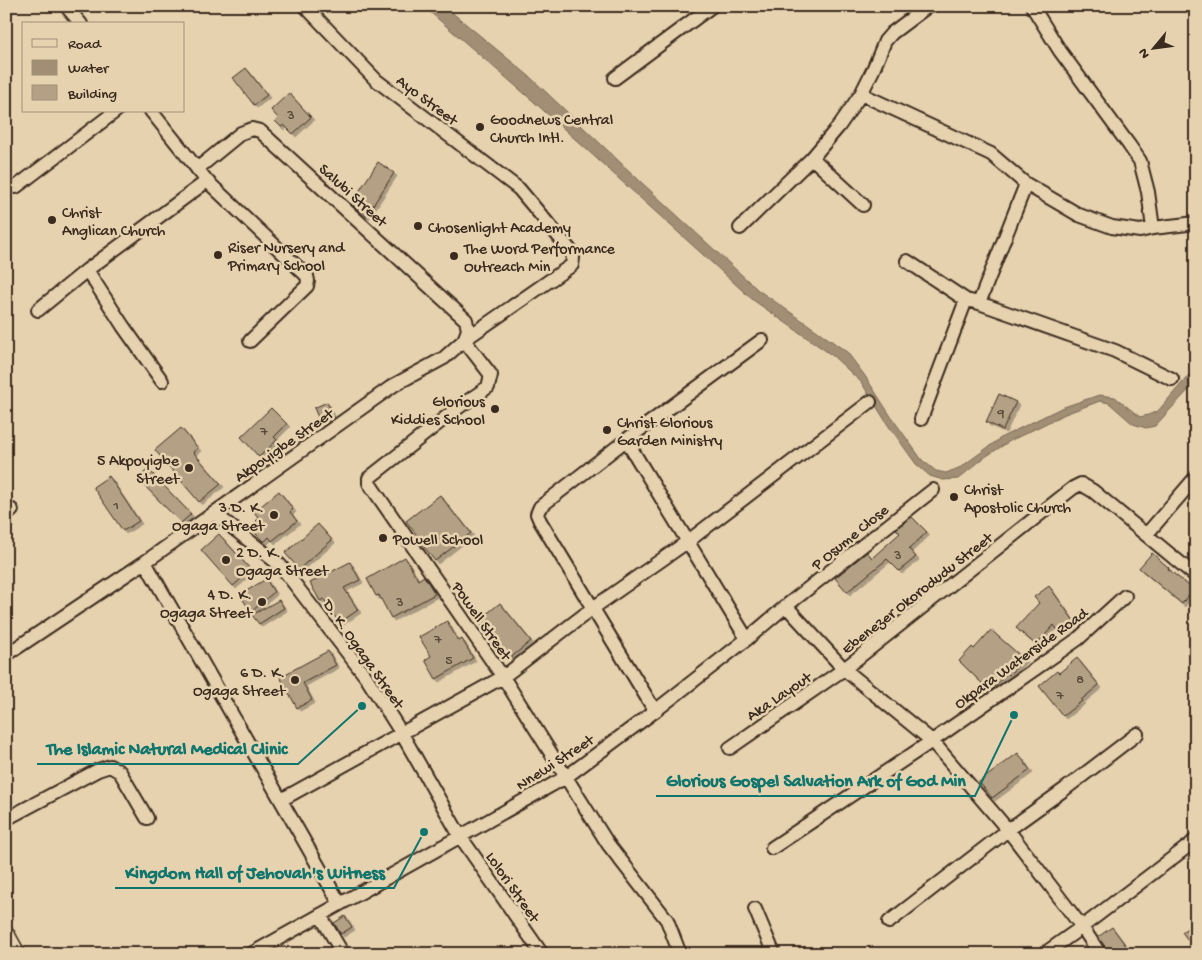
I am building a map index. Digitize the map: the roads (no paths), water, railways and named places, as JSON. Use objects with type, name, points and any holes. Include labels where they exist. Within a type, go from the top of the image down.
[{"type":"street","points":[[66,6],[79,22]]},
{"type":"street","name":"Ayo Street","points":[[305,6],[376,80],[519,189],[570,250],[573,258]]},
{"type":"street","points":[[615,78],[712,6]]},
{"type":"street","points":[[740,228],[812,158],[838,126],[861,94],[884,41],[928,6]]},
{"type":"street","points":[[1032,6],[1060,51],[1140,161],[1148,192],[1153,228]]},
{"type":"street","points":[[861,94],[991,154],[1026,184],[1079,215],[1112,227],[1140,231],[1196,223]]},
{"type":"street","points":[[16,188],[115,112]]},
{"type":"street","points":[[152,112],[206,181],[307,276],[307,286],[250,342]]},
{"type":"street","name":"Salubi Street","points":[[197,169],[241,133],[252,128],[260,131],[466,320],[468,330],[464,340]]},
{"type":"street","points":[[812,158],[863,205]]},
{"type":"street","points":[[38,310],[87,270],[206,181]]},
{"type":"street","points":[[980,303],[1026,184]]},
{"type":"street","name":"Akpoyigbe Street","points":[[6,654],[145,562],[394,385],[444,358],[464,340],[572,266],[573,258]]},
{"type":"street","points":[[907,261],[966,300],[980,303],[1115,351],[1172,379]]},
{"type":"street","points":[[87,270],[123,326],[162,381]]},
{"type":"street","points":[[921,419],[966,300]]},
{"type":"street","name":"Powell Street","points":[[464,340],[490,375],[488,387],[369,478],[369,483],[503,677],[608,844],[667,920],[680,954]]},
{"type":"street","points":[[655,711],[540,521],[538,514],[540,507],[626,440],[762,340]]},
{"type":"street","points":[[281,800],[503,677],[593,608],[687,542],[870,402]]},
{"type":"street","points":[[626,440],[747,639]]},
{"type":"street","points":[[1146,535],[1196,477]]},
{"type":"street","name":"Ebenezer Okorodudu Street","points":[[844,670],[1073,488],[1081,484],[1093,491],[1196,576]]},
{"type":"street","name":"P Osume Close","points":[[786,606],[933,490]]},
{"type":"street","name":"D. K. Ogaga Street","points":[[214,513],[280,565],[366,677],[402,734],[460,836]]},
{"type":"street","points":[[145,562],[340,904]]},
{"type":"street","name":"Okpara Waterside Road","points":[[772,848],[1078,640],[1125,596]]},
{"type":"street","points":[[786,606],[844,670],[932,741],[1008,830],[1082,927],[1100,954]]},
{"type":"street","name":"Nnewi Street","points":[[251,954],[566,777],[655,711],[786,606]]},
{"type":"street","name":"Aka Layout","points":[[730,748],[844,670]]},
{"type":"street","points":[[888,922],[1137,734]]},
{"type":"street","points":[[6,819],[98,770],[110,766],[120,772],[147,818]]},
{"type":"street","name":"Lolori Street","points":[[460,836],[542,954]]},
{"type":"street","points":[[1044,954],[1196,839]]},
{"type":"street","points":[[755,909],[774,954]]},
{"type":"street","points":[[320,915],[343,954]]},
{"type":"street","points":[[6,936],[16,954]]},
{"type":"water","points":[[423,6],[444,6],[529,76],[758,290],[847,352],[922,460],[936,471],[946,473],[961,467],[1002,437],[1061,408],[1099,395],[1115,397],[1140,417],[1158,411],[1189,375],[1196,372],[1196,382],[1155,426],[1146,428],[1133,424],[1109,403],[1100,401],[1065,414],[1010,441],[985,457],[958,479],[943,480],[930,476],[916,464],[888,425],[861,382],[833,356],[753,300],[533,101]]},
{"type":"place","name":"Goodnews Central Church Intl.","points":[[480,127]]},
{"type":"place","name":"Christ Anglican Church","points":[[52,220]]},
{"type":"place","name":"Chosenlight Academy","points":[[418,226]]},
{"type":"place","name":"Riser Nursery and Primary School","points":[[218,255]]},
{"type":"place","name":"The Word Performance Outreach Min","points":[[454,256]]},
{"type":"place","name":"Glorious Kiddies School","points":[[495,409]]},
{"type":"place","name":"Christ Glorious Garden Ministry","points":[[607,430]]},
{"type":"place","name":"5 Akpoyigbe Street","points":[[189,468]]},
{"type":"place","name":"Christ Apostolic Church","points":[[954,497]]},
{"type":"place","name":"3 D. K. Ogaga Street","points":[[274,515]]},
{"type":"place","name":"Powell School","points":[[383,538]]},
{"type":"place","name":"2 D. K. Ogaga Street","points":[[226,560]]},
{"type":"place","name":"4 D. K. Ogaga Street","points":[[262,602]]},
{"type":"place","name":"6 D. K. Ogaga Street","points":[[295,680]]},
{"type":"place","name":"The Islamic Natural Medical Clinic","points":[[362,706]]},
{"type":"place","name":"Glorious Gospel Salvation Ark of God Min","points":[[1014,715]]},
{"type":"place","name":"Kingdom Hall of Jehovah's Witness","points":[[424,832]]}]
